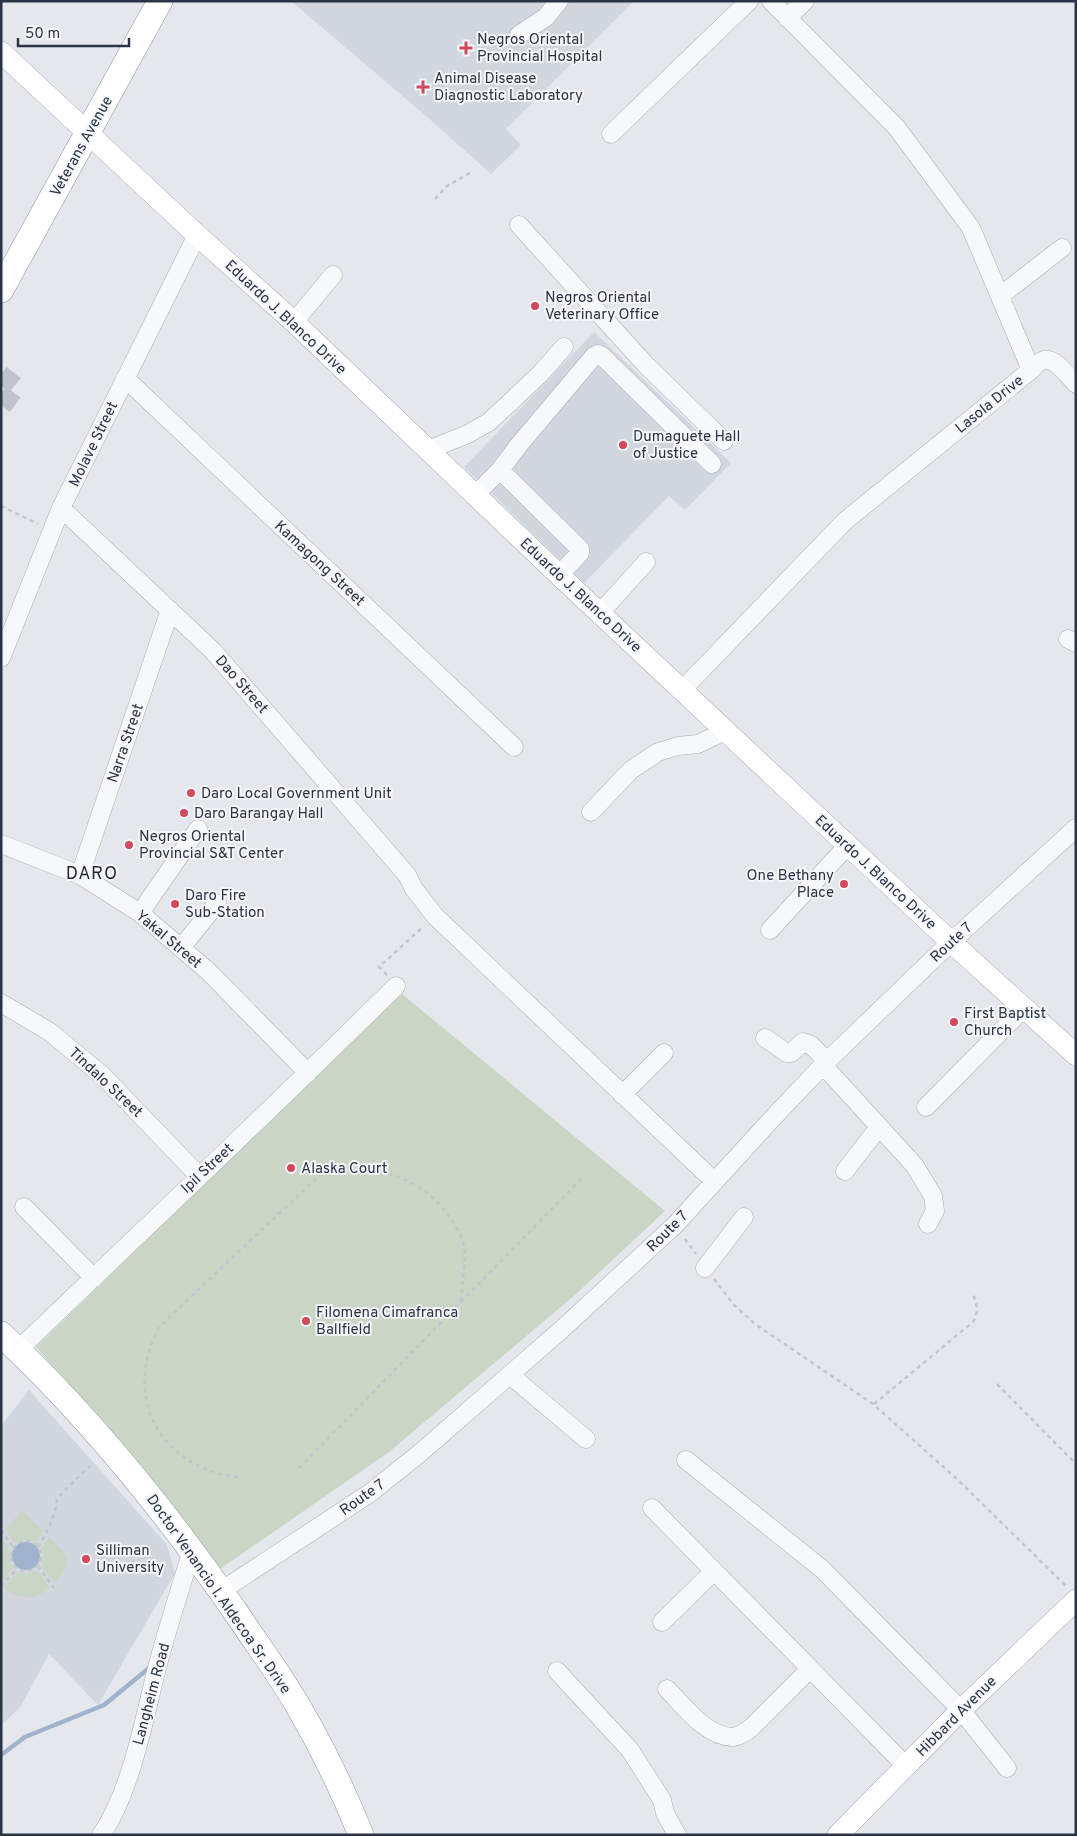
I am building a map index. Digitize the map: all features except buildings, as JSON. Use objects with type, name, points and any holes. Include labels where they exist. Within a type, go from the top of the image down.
[{"type":"highway","name":"Veterans Avenue","points":[[1,290],[160,1]]},
{"type":"highway","name":"Doctor Venancio I. Aldecoa Sr. Drive","points":[[10,1342],[54,1385],[103,1439],[192,1550],[298,1705],[344,1794],[361,1835]]},
{"type":"main road","name":"Eduardo J. Blanco Drive","points":[[1,52],[197,235],[294,322],[600,614],[951,942],[1076,1055]]},
{"type":"main road","name":"Hibbard Avenue","points":[[838,1835],[961,1710],[1073,1601]]},
{"type":"street","points":[[519,35],[546,17],[559,1]]},
{"type":"street","points":[[610,134],[749,1]]},
{"type":"street","name":"Lasola Drive","points":[[682,690],[845,522],[1031,370],[971,228],[898,128],[771,1]]},
{"type":"street","points":[[787,18],[805,1]]},
{"type":"street","points":[[520,225],[646,364],[724,441]]},
{"type":"street","name":"Molave Street","points":[[1,658],[61,508],[197,235]]},
{"type":"street","points":[[1000,296],[1062,248]]},
{"type":"street","points":[[294,322],[332,275]]},
{"type":"street","points":[[428,450],[460,438],[490,422],[540,374],[564,347]]},
{"type":"street","points":[[475,495],[500,470],[594,356],[598,354],[712,464]]},
{"type":"street","points":[[1031,370],[1046,359],[1072,373]]},
{"type":"street","name":"Kamagong Street","points":[[125,378],[514,747]]},
{"type":"street","points":[[500,470],[580,549],[580,553],[559,575]]},
{"type":"street","name":"Dao Street","points":[[61,508],[213,651],[407,875],[414,889],[435,916],[714,1181]]},
{"type":"street","points":[[600,614],[646,562]]},
{"type":"street","name":"Narra Street","points":[[80,875],[170,610]]},
{"type":"street","points":[[591,812],[631,770],[658,752],[678,746],[698,744],[725,731]]},
{"type":"street","name":"Route 7","points":[[221,1591],[370,1493],[420,1453],[561,1330],[675,1225],[825,1063],[951,942],[1076,828]]},
{"type":"street","points":[[140,913],[198,829]]},
{"type":"street","name":"Yakal Street","points":[[1,844],[80,875],[140,913],[209,972],[308,1073]]},
{"type":"street","points":[[770,930],[848,845]]},
{"type":"street","points":[[181,948],[217,903]]},
{"type":"street","name":"Ipil Street","points":[[10,1342],[94,1278],[396,986]]},
{"type":"street","name":"Tindalo Street","points":[[1,1003],[50,1032],[103,1076],[199,1176]]},
{"type":"street","points":[[926,1107],[1024,1008]]},
{"type":"street","points":[[765,1038],[787,1054],[803,1042],[811,1045],[879,1127],[915,1166],[933,1196],[935,1211],[928,1224]]},
{"type":"street","points":[[622,1095],[664,1052]]},
{"type":"street","points":[[845,1171],[879,1127]]},
{"type":"street","points":[[24,1206],[94,1278]]},
{"type":"street","points":[[705,1268],[744,1217]]},
{"type":"street","points":[[510,1375],[586,1439]]},
{"type":"street","points":[[686,1460],[822,1569],[961,1710],[1007,1768]]},
{"type":"street","points":[[652,1508],[906,1766]]},
{"type":"street","name":"Langheim Road","points":[[101,1835],[113,1818],[135,1754],[159,1661],[192,1550]]},
{"type":"street","points":[[662,1622],[714,1571]]},
{"type":"street","points":[[667,1689],[713,1732],[734,1737],[744,1734],[753,1726],[810,1669]]},
{"type":"street","points":[[556,1671],[630,1750],[662,1800],[665,1813],[677,1835]]},
{"type":"path","points":[[435,199],[447,186],[473,171]]},
{"type":"path","points":[[1,506],[52,531]]},
{"type":"path","points":[[396,986],[379,966],[435,916]]},
{"type":"path","points":[[238,1477],[217,1474],[197,1466],[174,1450],[164,1438],[149,1412],[145,1397],[144,1367],[148,1352],[160,1326],[324,1171],[356,1167],[387,1172],[416,1185],[440,1205],[458,1230],[464,1244],[461,1302]]},
{"type":"path","points":[[298,1468],[582,1178]]},
{"type":"path","points":[[675,1225],[734,1306],[755,1324],[873,1404],[958,1479],[1073,1601]]},
{"type":"path","points":[[873,1404],[973,1322],[977,1316],[977,1306],[973,1294]]},
{"type":"path","points":[[997,1384],[1076,1464]]},
{"type":"path","points":[[38,1547],[49,1526],[56,1507],[57,1498],[94,1463]]},
{"type":"path","points":[[1,1530],[13,1548]]},
{"type":"path","points":[[20,1542],[34,1543],[38,1547],[42,1557],[38,1566],[28,1572],[17,1569],[12,1564],[13,1548],[20,1542]]},
{"type":"path","points":[[38,1566],[54,1588]]},
{"type":"path","points":[[1,1586],[17,1569]]},
{"type":"shaded area","name":"Negros Oriental Provincial Hospital","points":[[291,1],[634,1],[506,129],[521,145],[491,174]]},
{"type":"shaded area","points":[[594,332],[731,463],[685,510],[669,496],[584,583],[464,467]]},
{"type":"shaded area","name":"Silliman University","points":[[29,1390],[167,1545],[175,1573],[98,1705],[49,1654],[21,1706],[1,1726],[1,1426]]},
{"type":"green space","points":[[402,994],[665,1211],[575,1295],[389,1452],[220,1569],[175,1508],[36,1347]]},
{"type":"green space","points":[[22,1510],[43,1531],[37,1543],[25,1540],[14,1543],[6,1529]]},
{"type":"green space","points":[[49,1537],[61,1549],[66,1558],[65,1569],[55,1583],[41,1566],[43,1554],[41,1548]]},
{"type":"green space","points":[[1,1538],[9,1548],[9,1562],[14,1568],[1,1581]]},
{"type":"green space","points":[[37,1570],[50,1587],[44,1592],[33,1597],[27,1597],[15,1595],[3,1588],[18,1572],[25,1574]]},
{"type":"water","points":[[26,1542],[36,1546],[40,1556],[36,1566],[26,1570],[16,1566],[12,1556],[16,1546]]},
{"type":"waterway","points":[[1,1755],[25,1737],[104,1705],[149,1668]]},
{"type":"tunnel","points":[[1,374],[17,387],[1,409]]},
{"type":"place","name":"Negros Oriental Provincial Hospital","points":[[466,48]]},
{"type":"place","name":"Animal Disease Diagnostic Laboratory","points":[[423,87]]},
{"type":"place","name":"Negros Oriental Veterinary Office","points":[[535,306]]},
{"type":"place","name":"Dumaguete Hall of Justice","points":[[623,445]]},
{"type":"place","name":"Daro Local Government Unit","points":[[191,793]]},
{"type":"place","name":"Daro Barangay Hall","points":[[184,813]]},
{"type":"place","name":"Negros Oriental Provincial S&T Center","points":[[129,845]]},
{"type":"place","name":"One Bethany Place","points":[[844,884]]},
{"type":"place","name":"Daro Fire Sub-Station","points":[[175,904]]},
{"type":"place","name":"First Baptist Church","points":[[954,1022]]},
{"type":"place","name":"Alaska Court","points":[[291,1168]]},
{"type":"place","name":"Filomena Cimafranca Ballfield","points":[[306,1321]]},
{"type":"place","name":"Silliman University","points":[[86,1559]]},
{"type":"district","name":"DARO","points":[[92,873]]}]
